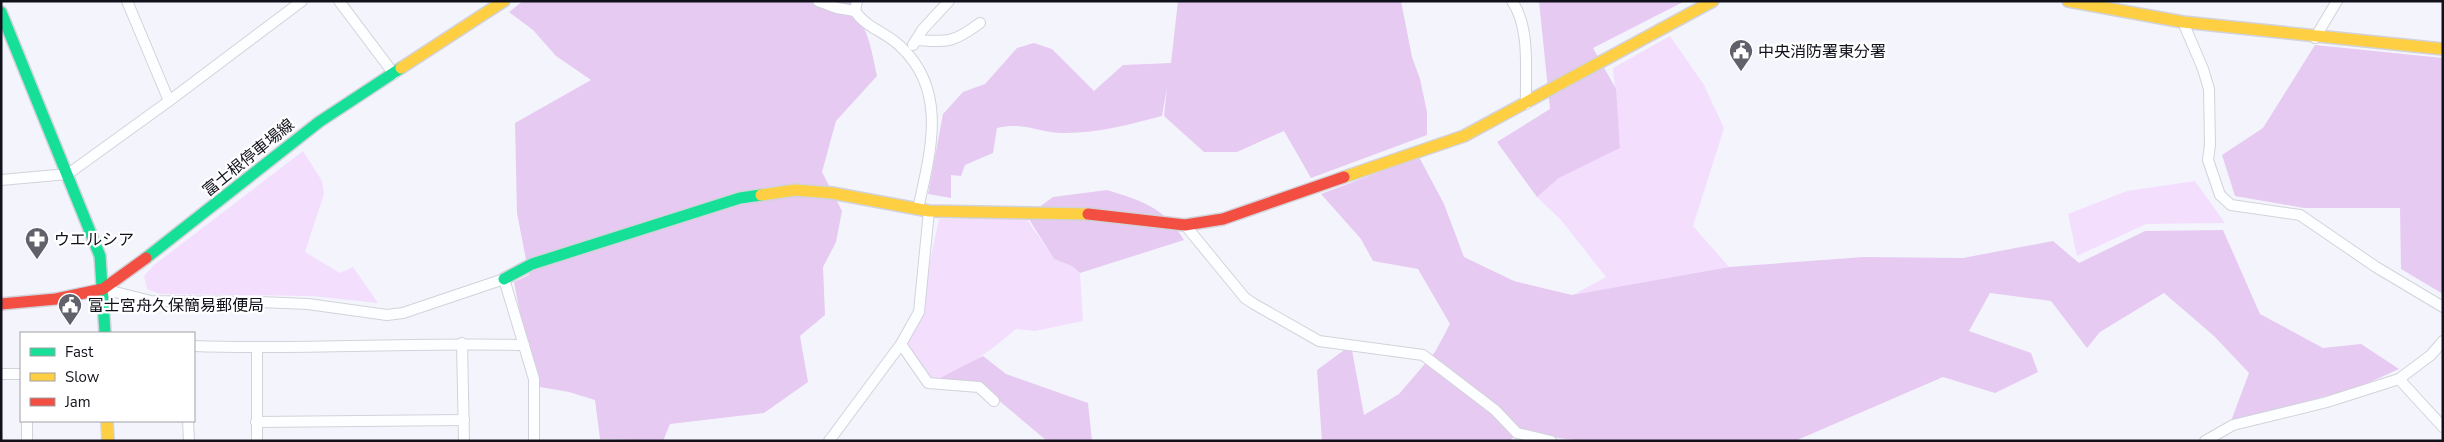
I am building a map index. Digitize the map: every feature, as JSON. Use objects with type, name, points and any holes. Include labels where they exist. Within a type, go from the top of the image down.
[{"type":"street","points":[[127,1],[170,101]]},
{"type":"street","points":[[1,180],[68,174],[170,101],[302,1]]},
{"type":"street","points":[[339,1],[394,74]]},
{"type":"street","name":"富士根停車場線","points":[[1,304],[56,299],[103,289],[156,252],[319,122],[504,1]]},
{"type":"street","points":[[818,1],[837,8],[856,6],[861,20],[899,44],[916,62],[933,113],[923,210],[919,312],[901,344],[829,441]]},
{"type":"street","points":[[907,53],[949,1]]},
{"type":"street","points":[[1512,1],[1519,12],[1524,38],[1526,104]]},
{"type":"street","points":[[103,289],[151,301],[308,304],[387,315],[403,313],[504,279],[532,264],[740,198],[768,192],[795,190],[832,193],[923,210],[995,214],[1069,212],[1185,225],[1223,219],[1464,136],[1713,1]]},
{"type":"street","points":[[2068,1],[2183,22],[2314,38],[2443,49]]},
{"type":"street","points":[[2314,38],[2337,1]]},
{"type":"street","points":[[1,12],[100,256],[105,332]]},
{"type":"street","points":[[2183,22],[2204,69],[2210,89],[2210,145],[2208,160],[2220,194],[2231,206],[2300,215],[2376,267],[2443,307]]},
{"type":"street","points":[[916,40],[946,42],[963,35],[980,23]]},
{"type":"street","points":[[1185,225],[1245,298],[1254,304],[1319,340],[1423,355],[1495,410],[1517,433],[1551,441]]},
{"type":"street","points":[[504,279],[534,380],[534,441]]},
{"type":"street","points":[[2205,441],[2233,425],[2327,402],[2399,379],[2431,355],[2443,341]]},
{"type":"street","points":[[195,346],[257,348],[462,343],[524,345]]},
{"type":"street","points":[[462,343],[464,441]]},
{"type":"street","points":[[901,344],[928,383],[979,387],[994,401]]},
{"type":"street","points":[[257,348],[257,441]]},
{"type":"street","points":[[1,374],[20,374]]},
{"type":"street","points":[[2399,379],[2443,427]]},
{"type":"street","points":[[256,422],[464,420]]},
{"type":"street","points":[[27,422],[27,441]]},
{"type":"street","points":[[107,422],[108,441]]},
{"type":"street","points":[[188,422],[189,441]]},
{"type":"shaded area","points":[[523,1],[855,1],[852,11],[866,33],[877,76],[836,121],[822,172],[842,211],[836,242],[823,267],[825,315],[800,336],[808,382],[764,413],[670,424],[663,441],[600,439],[595,400],[569,392],[534,386],[514,282],[529,275],[517,213],[515,123],[591,80],[556,56],[533,30],[509,12]]},
{"type":"shaded area","points":[[1178,1],[1401,1],[1412,57],[1420,79],[1427,112],[1427,135],[1311,178],[1284,131],[1237,152],[1204,152],[1164,116],[1167,87],[1162,116],[1127,125],[1103,130],[1066,133],[1048,132],[1016,126],[997,128],[993,153],[965,165],[961,176],[951,175],[951,198],[928,194],[943,114],[963,92],[985,84],[1017,48],[1034,43],[1052,49],[1094,91],[1123,65],[1171,63]]},
{"type":"shaded area","points":[[1539,1],[1685,1],[1593,48],[1616,89],[1620,148],[1559,178],[1537,197],[1497,142],[1550,109]]},
{"type":"shaded area","points":[[1670,36],[1704,85],[1724,128],[1693,226],[1729,267],[1573,295],[1606,277],[1561,220],[1537,197],[1559,178],[1620,148],[1613,68]]},
{"type":"shaded area","points":[[2315,45],[2443,58],[2443,294],[2401,269],[2400,208],[2304,208],[2235,196],[2222,155],[2263,128]]},
{"type":"shaded area","points":[[303,151],[322,181],[324,194],[305,252],[340,273],[353,267],[378,303],[311,296],[160,294],[147,289],[144,276],[154,265]]},
{"type":"shaded area","points":[[1419,157],[1444,204],[1464,257],[1514,281],[1572,295],[1729,267],[1864,257],[1963,258],[2053,241],[2079,263],[2145,231],[2223,230],[2260,314],[2323,348],[2361,344],[2399,369],[2357,388],[2231,421],[2249,373],[2214,336],[2164,293],[2100,332],[2087,348],[2051,301],[1990,293],[1969,331],[2031,353],[2038,372],[1995,393],[1943,377],[1795,441],[1583,441],[1517,433],[1510,441],[1322,441],[1317,370],[1351,345],[1364,415],[1399,394],[1435,352],[1450,324],[1418,269],[1373,261],[1361,239],[1321,194]]},
{"type":"shaded area","points":[[2195,181],[2225,223],[2146,224],[2077,256],[2068,214],[2127,191]]},
{"type":"shaded area","points":[[1107,190],[1151,207],[1168,220],[1184,240],[1080,273],[1072,266],[1054,259],[1027,216],[1053,197]]},
{"type":"shaded area","points":[[1026,218],[1054,259],[1072,266],[1080,273],[1083,321],[1035,331],[1016,329],[974,361],[952,373],[927,381],[903,346],[919,312],[939,219]]},
{"type":"shaded area","points":[[983,356],[1006,374],[1088,403],[1092,441],[1047,441],[978,383],[938,379]]},
{"type":"traffic: fast","points":[[1,12],[100,256],[105,332]]},
{"type":"traffic: fast","points":[[146,258],[319,122],[401,68]]},
{"type":"traffic: fast","points":[[504,279],[532,264],[740,198],[761,195]]},
{"type":"traffic: slow","points":[[401,68],[504,1]]},
{"type":"traffic: slow","points":[[1344,177],[1464,136],[1713,1]]},
{"type":"traffic: slow","points":[[2068,1],[2183,22],[2443,49]]},
{"type":"traffic: slow","points":[[761,195],[795,190],[832,193],[929,211],[1088,214]]},
{"type":"traffic: slow","points":[[107,422],[108,441]]},
{"type":"traffic: jam","points":[[1088,214],[1185,225],[1223,219],[1344,177]]},
{"type":"traffic: jam","points":[[1,304],[56,299],[103,289],[146,258]]},
{"type":"place","name":"中央消防署東分署","points":[[1741,72]]},
{"type":"place","name":"ウエルシア","points":[[37,260]]},
{"type":"place","name":"富士宮舟久保簡易郵便局","points":[[70,326]]}]
